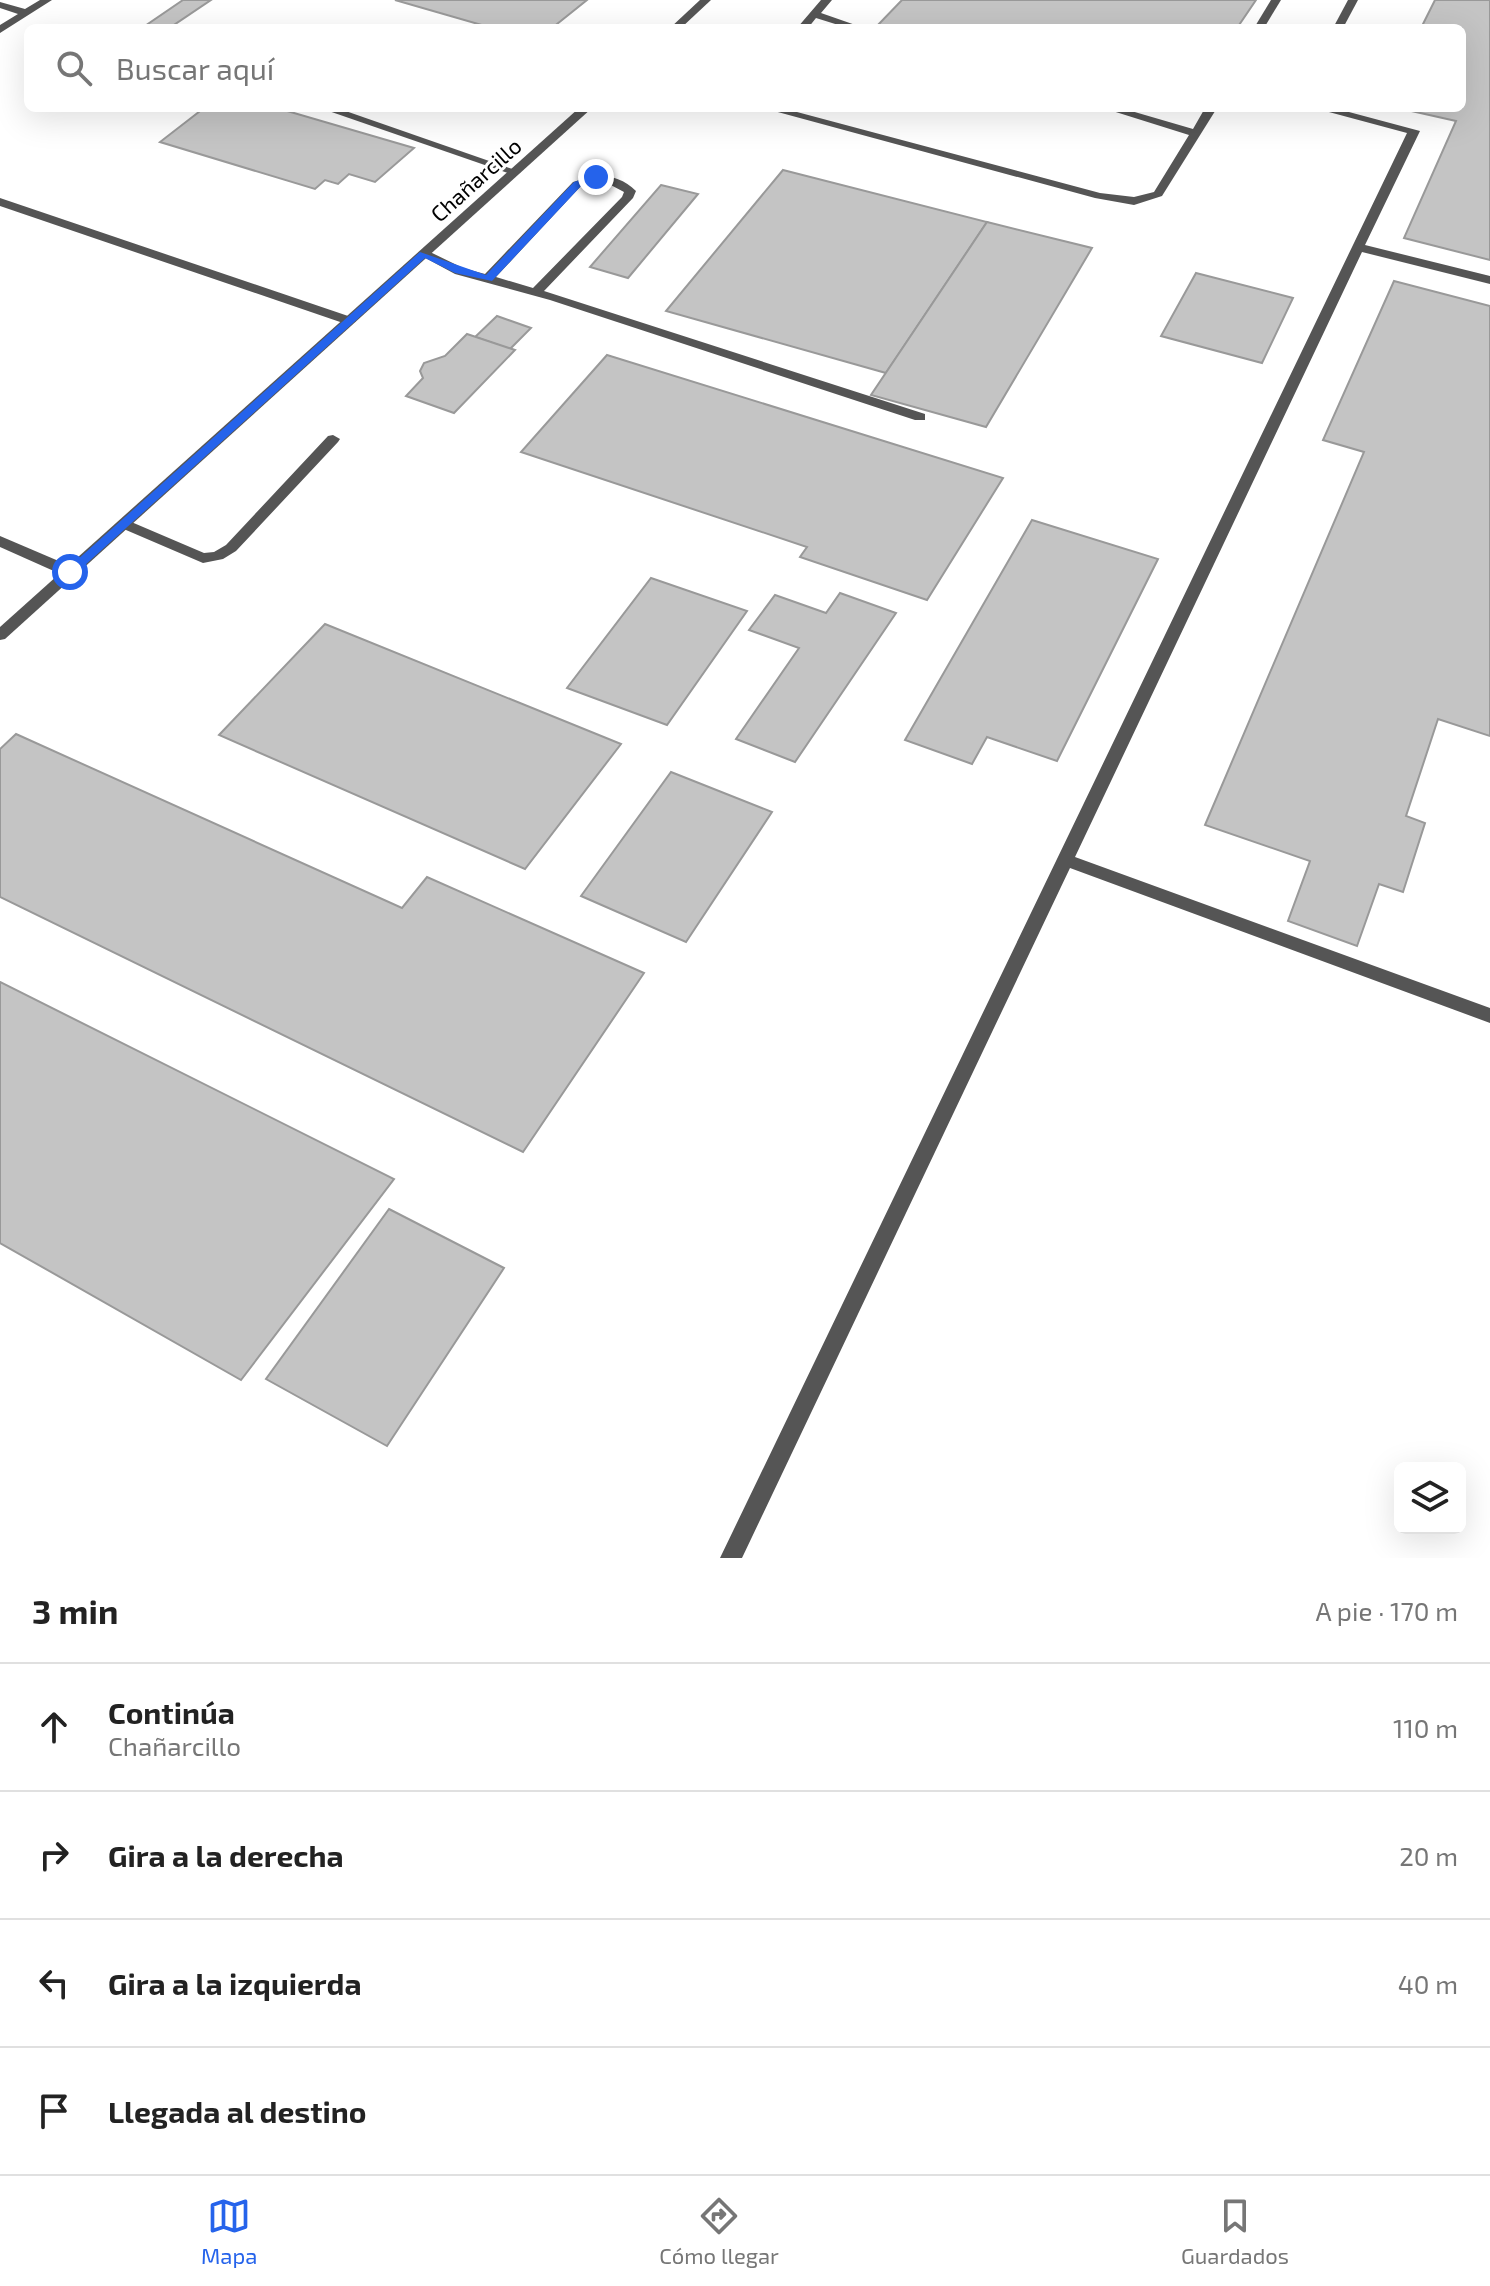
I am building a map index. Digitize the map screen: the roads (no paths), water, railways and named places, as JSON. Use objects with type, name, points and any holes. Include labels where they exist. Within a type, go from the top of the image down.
[{"type":"street","points":[[0,30],[47,0]]},
{"type":"street","points":[[679,24],[706,0]]},
{"type":"street","points":[[805,24],[827,0]]},
{"type":"street","points":[[1261,24],[1276,0]]},
{"type":"street","points":[[1340,24],[1353,0]]},
{"type":"street","points":[[0,5],[27,13]]},
{"type":"street","points":[[814,14],[846,24]]},
{"type":"street","points":[[338,112],[515,172]]},
{"type":"street","name":"Chañarcillo","points":[[0,635],[582,112]]},
{"type":"street","points":[[783,112],[1099,196],[1134,201],[1158,194],[1209,112]]},
{"type":"street","points":[[1123,112],[1196,133]]},
{"type":"street","points":[[731,1558],[1414,131],[1336,112]]},
{"type":"street","points":[[488,279],[577,184],[596,177],[630,191],[627,198],[536,292]]},
{"type":"street","points":[[0,202],[350,321]]},
{"type":"street","points":[[1358,247],[1490,280]]},
{"type":"street","points":[[424,254],[459,271],[536,292],[920,417]]},
{"type":"street","points":[[124,524],[203,558],[218,556],[231,548],[333,439]]},
{"type":"street","points":[[0,541],[70,572]]},
{"type":"street","points":[[1065,860],[1490,1016]]}]
